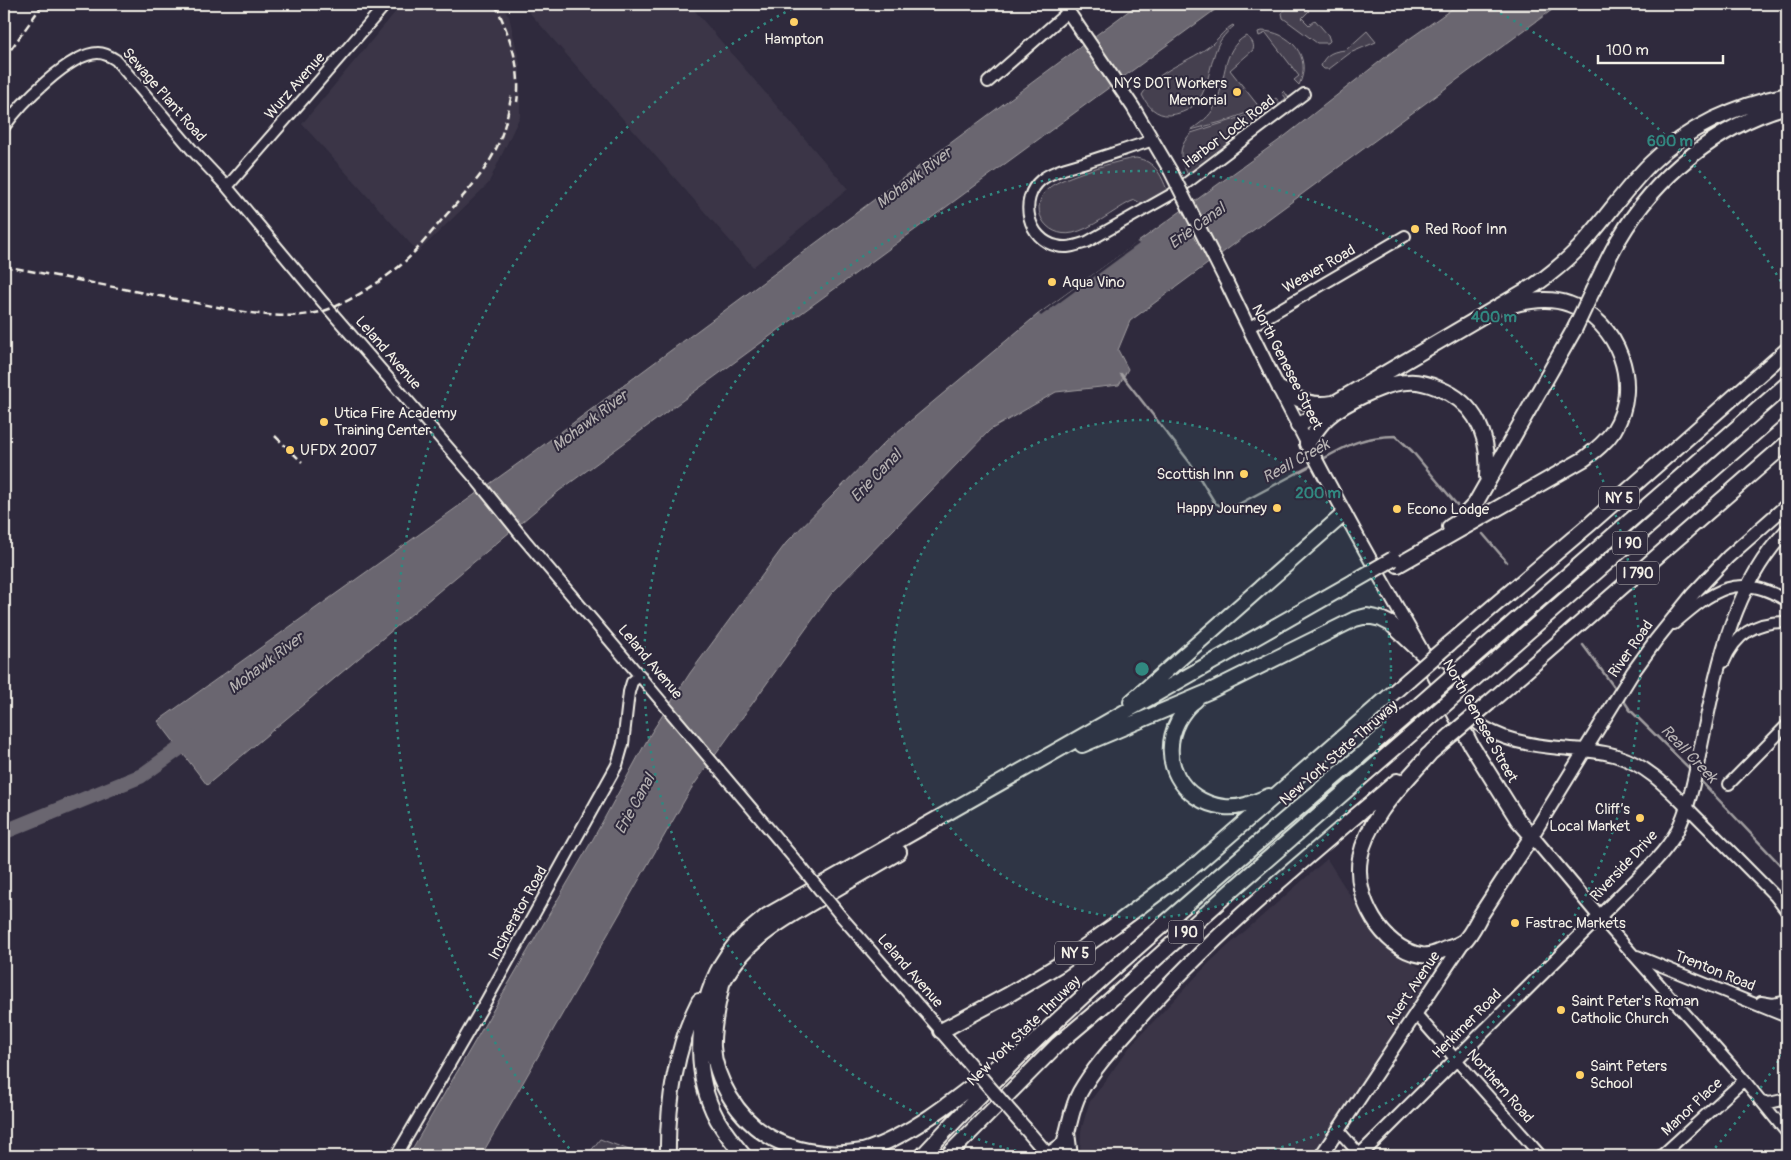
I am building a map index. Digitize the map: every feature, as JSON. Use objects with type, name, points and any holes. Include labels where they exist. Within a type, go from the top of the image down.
[{"type":"highway","points":[[1298,426],[1535,285],[1559,268],[1580,247],[1651,163],[1672,145],[1723,114],[1764,99],[1787,94]]},
{"type":"highway","points":[[1396,562],[1458,522],[1475,504],[1575,328],[1619,239],[1638,211],[1660,185],[1690,158],[1734,128],[1787,106]]},
{"type":"highway","points":[[744,1156],[730,1140],[716,1118],[702,1068],[700,1037],[702,1018],[710,989],[734,946],[748,931],[768,915],[1356,584],[1584,459],[1600,448],[1614,430],[1626,396],[1627,380],[1623,360],[1613,338],[1589,314],[1570,304],[1556,300],[1520,302],[1490,312]]},
{"type":"highway","name":"NY 5","points":[[941,1031],[977,1013],[1045,973],[1115,925],[1199,862],[1787,350]]},
{"type":"highway","points":[[1310,449],[1318,427],[1330,416],[1350,404],[1388,385],[1408,382],[1426,383],[1454,395],[1466,404],[1474,415],[1487,447],[1487,481]]},
{"type":"highway","name":"New York State Thruway","points":[[922,1156],[961,1114],[1076,1003],[1157,930],[1787,384]]},
{"type":"highway","points":[[1280,389],[1308,403],[1320,406],[1336,402]]},
{"type":"highway","name":"I 90","points":[[947,1156],[1058,1044],[1787,405]]},
{"type":"highway","name":"I 790","points":[[1433,750],[1787,442]]},
{"type":"highway","points":[[1097,729],[1132,701],[1344,514]]},
{"type":"highway","points":[[753,1156],[727,1124],[716,1101],[710,1078],[706,1033],[711,1010],[722,984],[737,960],[753,941],[773,925],[1356,584]]},
{"type":"highway","points":[[1082,745],[1210,691],[1355,619],[1367,616],[1381,619],[1391,624],[1421,650]]},
{"type":"highway","name":"North Genesee Street","points":[[1421,650],[1471,745],[1518,820],[1532,836]]},
{"type":"highway","points":[[1210,691],[1192,703],[1183,712],[1174,729],[1170,745],[1171,757],[1176,774],[1184,787],[1195,797],[1225,808],[1239,807],[1285,788]]},
{"type":"highway","points":[[1433,750],[1392,797],[1371,826],[1365,838],[1359,860],[1359,878],[1362,894],[1373,919],[1389,938],[1409,951],[1430,955],[1464,941]]},
{"type":"highway","points":[[1048,1156],[1060,1147],[1067,1132],[1074,1102],[1085,1085],[1123,1036],[1164,991],[1207,948],[1296,868],[1433,750]]},
{"type":"highway","name":"Auert Avenue","points":[[1464,941],[1532,836]]},
{"type":"highway","points":[[668,1156],[671,1092],[679,1057],[696,1007],[710,978],[722,965]]},
{"type":"highway","points":[[722,984],[713,1026],[713,1048],[723,1086],[739,1112],[752,1126],[772,1141],[811,1155],[847,1155],[864,1151],[888,1141],[925,1120],[1076,1003]]},
{"type":"highway","points":[[1067,1132],[1070,1156]]},
{"type":"main road","name":"North Genesee Street","points":[[1066,8],[1132,107],[1170,170],[1310,449],[1344,514],[1421,650]]},
{"type":"main road","name":"River Road","points":[[1532,836],[1623,687],[1656,640],[1693,594],[1728,557],[1787,505]]},
{"type":"main road","name":"Riverside Drive","points":[[1599,916],[1658,857],[1676,834],[1691,791],[1724,642],[1736,610],[1748,586],[1767,556],[1787,530]]},
{"type":"main road","points":[[1421,650],[1481,726],[1517,741],[1616,755],[1640,765],[1658,778],[1687,807]]},
{"type":"main road","name":"North Genesee Street","points":[[1532,836],[1599,916]]},
{"type":"main road","name":"Herkimer Road","points":[[1360,1156],[1599,916]]},
{"type":"main road","name":"Auert Avenue","points":[[1321,1156],[1464,941]]},
{"type":"main road","name":"Leland Avenue","points":[[941,1031],[1048,1156]]},
{"type":"street","name":"Wurz Avenue","points":[[227,187],[386,4]]},
{"type":"street","points":[[988,82],[1066,8]]},
{"type":"street","name":"Sewage Plant Road","points":[[4,126],[22,104],[46,81],[80,58],[99,52],[107,54],[116,60],[193,151],[227,187]]},
{"type":"street","name":"Harbor Lock Road","points":[[1153,140],[1065,168],[1043,178],[1031,192],[1028,203],[1030,223],[1036,233],[1047,243],[1058,247],[1073,246],[1087,242],[1172,194],[1304,94]]},
{"type":"street","name":"Leland Avenue","points":[[227,187],[321,300],[478,482],[840,915],[941,1031]]},
{"type":"street","name":"Weaver Road","points":[[1248,328],[1405,236]]},
{"type":"street","points":[[1656,640],[1701,601],[1733,586],[1748,586],[1774,593],[1787,601]]},
{"type":"street","points":[[1712,693],[1729,652],[1746,632],[1757,625],[1775,621],[1787,622]]},
{"type":"street","name":"Incinerator Road","points":[[396,1156],[486,1000],[617,765],[623,744],[632,682],[640,675]]},
{"type":"street","points":[[1729,784],[1787,725]]},
{"type":"street","points":[[1687,807],[1775,896],[1787,912]]},
{"type":"street","points":[[1599,916],[1744,1080],[1787,1133]]},
{"type":"street","name":"Trenton Road","points":[[1632,953],[1787,1017]]},
{"type":"street","points":[[1740,998],[1773,1004],[1787,1001]]},
{"type":"street","name":"Northern Road","points":[[1415,1013],[1541,1156]]},
{"type":"street","name":"Manor Place","points":[[1661,1156],[1744,1080]]},
{"type":"street","points":[[1759,1100],[1769,1103],[1787,1099]]},
{"type":"street","points":[[1339,1131],[1360,1156]]},
{"type":"shaded area","points":[[402,4],[500,4],[509,16],[520,64],[520,116],[488,184],[418,252],[302,124]]},
{"type":"shaded area","points":[[522,4],[689,4],[848,189],[753,267]]},
{"type":"shaded area","points":[[1287,4],[1304,4],[1309,11],[1302,18],[1309,25],[1315,20],[1328,35],[1330,41],[1328,43],[1317,43],[1283,18],[1282,13]]},
{"type":"shaded area","points":[[1233,25],[1219,44],[1204,90],[1192,107],[1182,112],[1165,115],[1157,112],[1147,103],[1142,95],[1148,86],[1165,72],[1204,50]]},
{"type":"shaded area","points":[[1367,31],[1376,42],[1350,53],[1329,69],[1324,69],[1321,66],[1328,55],[1346,50]]},
{"type":"shaded area","points":[[1258,32],[1272,32],[1281,36],[1296,48],[1301,56],[1303,65],[1303,75],[1299,85],[1294,80],[1299,76],[1266,33],[1259,36]]},
{"type":"shaded area","points":[[1246,36],[1252,42],[1253,50],[1230,70],[1260,108],[1225,121],[1191,130],[1213,110],[1232,49]]},
{"type":"shaded area","points":[[1284,91],[1289,98],[1277,109],[1189,177],[1183,165],[1181,150],[1191,133],[1255,113],[1276,98],[1280,103],[1286,98],[1282,93]]},
{"type":"shaded area","points":[[1136,158],[1153,165],[1160,174],[1167,190],[1142,204],[1135,200],[1130,202],[1094,224],[1073,233],[1063,234],[1054,231],[1042,219],[1039,211],[1043,195],[1056,183],[1091,170]]},
{"type":"shaded area","points":[[1327,859],[1377,938],[1433,977],[1313,1156],[1080,1156],[1081,1131],[1089,1103],[1132,1044],[1211,961]]},
{"type":"shaded area","points":[[600,1139],[645,1156],[587,1156]]},
{"type":"water","points":[[1138,4],[1223,4],[559,491],[207,785],[158,721],[523,460]]},
{"type":"water","name":"Erie Canal","points":[[1459,4],[1560,4],[1130,321],[1118,350],[1128,369],[1119,385],[1056,392],[990,430],[831,594],[691,789],[481,1156],[408,1156],[593,839],[651,733],[690,673],[786,543],[885,442],[1037,315],[1285,136],[1402,44]]},
{"type":"pier","points":[[1137,242],[1139,244],[1041,316],[1039,314]]},
{"type":"waterway","name":"Reall Creek","points":[[1121,374],[1191,464],[1215,503],[1223,507],[1237,505],[1314,464]]},
{"type":"waterway","name":"Reall Creek","points":[[1321,460],[1356,442],[1396,436],[1412,451],[1457,505]]},
{"type":"waterway","name":"Reall Creek","points":[[1483,534],[1507,562]]},
{"type":"waterway","name":"Reall Creek","points":[[1583,645],[1617,691]]},
{"type":"waterway","name":"Reall Creek","points":[[1622,698],[1630,710],[1692,771]]},
{"type":"waterway","name":"Mohawk River","points":[[4,832],[141,776],[194,738]]},
{"type":"waterway","name":"Reall Creek","points":[[1699,779],[1787,872]]},
{"type":"railway","points":[[4,59],[43,4]]},
{"type":"railway","points":[[495,4],[505,27],[516,64],[518,76],[517,102]]},
{"type":"railway","points":[[4,266],[233,310],[276,316],[309,314],[330,309],[362,292],[401,265],[467,192],[485,168],[498,144],[512,93]]},
{"type":"railway","points":[[275,436],[302,462]]},
{"type":"place","name":"Hampton","points":[[794,22]]},
{"type":"place","name":"NYS DOT Workers Memorial","points":[[1237,92]]},
{"type":"place","name":"Red Roof Inn","points":[[1415,229]]},
{"type":"place","name":"Aqua Vino","points":[[1052,282]]},
{"type":"place","name":"Utica Fire Academy Training Center","points":[[324,422]]},
{"type":"place","name":"UFDX 2007","points":[[290,450]]},
{"type":"place","name":"Scottish Inn","points":[[1244,474]]},
{"type":"place","name":"Happy Journey","points":[[1277,508]]},
{"type":"place","name":"Econo Lodge","points":[[1397,509]]},
{"type":"place","name":"Cliff’s Local Market","points":[[1640,818]]},
{"type":"place","name":"Fastrac Markets","points":[[1515,923]]},
{"type":"place","name":"Saint Peter's Roman Catholic Church","points":[[1561,1010]]},
{"type":"place","name":"Saint Peters School","points":[[1580,1075]]}]
